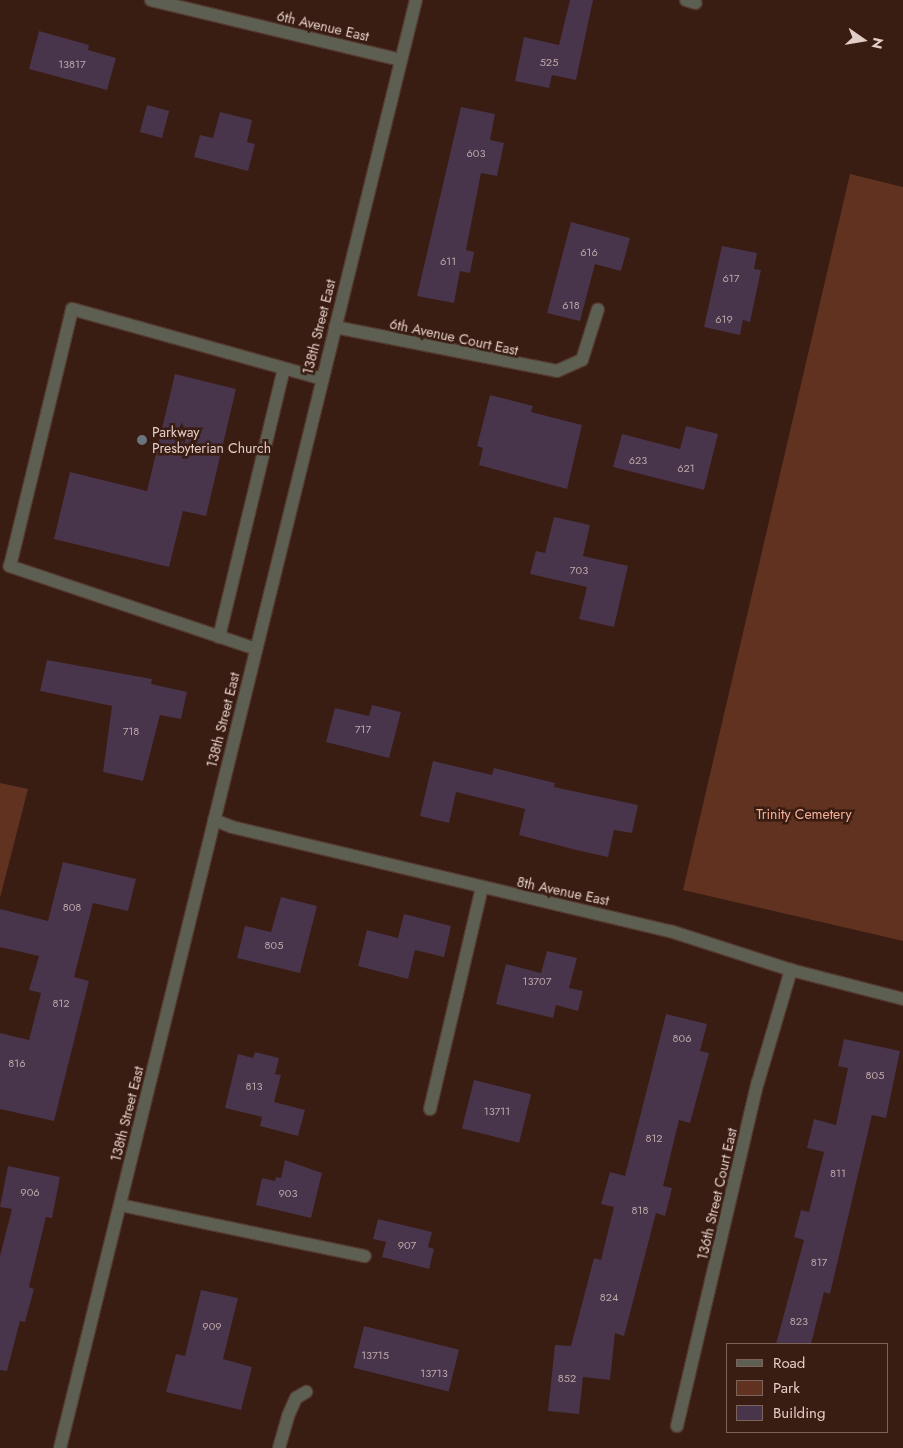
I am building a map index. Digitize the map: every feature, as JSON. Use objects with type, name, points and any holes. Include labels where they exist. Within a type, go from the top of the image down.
[{"type":"street","name":"6th Avenue East","points":[[151,0],[401,60]]},
{"type":"street","name":"138th Street East","points":[[60,1448],[416,0]]},
{"type":"street","points":[[256,649],[10,566],[72,309],[322,380]]},
{"type":"street","name":"6th Avenue Court East","points":[[335,327],[502,363],[568,370],[582,360],[587,350],[598,309]]},
{"type":"street","points":[[219,637],[284,369]]},
{"type":"street","name":"8th Avenue East","points":[[214,820],[482,888],[670,932],[791,970],[903,999]]},
{"type":"street","points":[[430,1109],[482,888]]},
{"type":"street","name":"136th Street Court East","points":[[677,1426],[758,1082],[791,970]]},
{"type":"street","points":[[120,1204],[365,1256]]},
{"type":"street","points":[[279,1448],[288,1416],[296,1398],[306,1392]]},
{"type":"green space","name":"Trinity Cemetery","points":[[850,174],[903,187],[903,941],[683,890]]},
{"type":"green space","points":[[0,783],[28,789],[0,898]]},
{"type":"building","points":[[570,0],[593,0],[576,80],[552,75],[549,88],[515,81],[524,37],[559,45]]},
{"type":"building","points":[[39,31],[89,45],[88,50],[116,58],[107,90],[29,69]]},
{"type":"building","points":[[147,105],[169,111],[162,138],[140,132]]},
{"type":"building","points":[[461,107],[495,114],[490,140],[504,143],[497,176],[481,173],[466,250],[474,252],[470,273],[460,271],[454,303],[417,296]]},
{"type":"building","points":[[220,112],[252,120],[247,142],[255,144],[248,171],[194,157],[200,135],[213,138]]},
{"type":"building","points":[[571,222],[630,238],[621,271],[595,264],[580,321],[547,313]]},
{"type":"building","points":[[722,246],[757,253],[754,269],[761,270],[750,322],[743,320],[740,335],[704,327]]},
{"type":"building","points":[[175,374],[236,389],[206,516],[183,511],[169,567],[54,539],[70,472],[147,491]]},
{"type":"building","points":[[490,395],[533,406],[531,412],[582,425],[567,489],[479,465],[483,448],[477,446]]},
{"type":"building","points":[[686,426],[718,434],[704,490],[613,467],[622,434],[680,449]]},
{"type":"building","points":[[554,517],[590,525],[583,556],[628,566],[614,627],[579,619],[587,587],[530,574],[536,551],[545,553]]},
{"type":"building","points":[[47,660],[152,679],[151,684],[187,692],[181,719],[160,715],[143,781],[103,772],[112,706],[40,691]]},
{"type":"building","points":[[372,705],[401,712],[389,758],[326,742],[335,708],[369,716]]},
{"type":"building","points":[[433,761],[492,775],[494,768],[555,783],[554,787],[638,805],[632,833],[614,830],[608,857],[576,850],[519,835],[525,809],[456,792],[449,823],[420,816]]},
{"type":"building","points":[[63,862],[136,879],[128,911],[93,903],[74,977],[89,981],[54,1121],[0,1109],[0,1033],[29,1040],[41,993],[29,990],[39,956],[0,947],[0,909],[48,921]]},
{"type":"building","points":[[281,897],[317,906],[300,973],[237,958],[245,926],[271,932]]},
{"type":"building","points":[[404,914],[451,926],[444,957],[415,950],[408,979],[358,966],[367,930],[398,938]]},
{"type":"building","points":[[547,951],[577,958],[569,988],[583,991],[578,1011],[556,1005],[553,1018],[496,1004],[506,964],[541,973]]},
{"type":"building","points":[[666,1014],[707,1024],[700,1051],[709,1053],[690,1123],[679,1120],[663,1186],[672,1188],[665,1216],[656,1213],[624,1336],[615,1333],[610,1380],[583,1377],[579,1414],[548,1411],[555,1345],[571,1346],[594,1258],[601,1260],[614,1207],[601,1204],[610,1172],[625,1176]]},
{"type":"building","points":[[844,1039],[900,1051],[886,1118],[872,1115],[830,1294],[824,1292],[811,1343],[776,1343],[804,1240],[794,1237],[801,1210],[809,1212],[824,1152],[807,1148],[814,1119],[836,1125],[848,1068],[838,1066]]},
{"type":"building","points":[[255,1052],[279,1058],[275,1074],[281,1075],[274,1102],[305,1110],[298,1136],[260,1126],[262,1117],[225,1108],[238,1054],[253,1058]]},
{"type":"building","points":[[474,1080],[531,1094],[519,1143],[462,1129]]},
{"type":"building","points":[[285,1160],[322,1173],[311,1218],[256,1205],[262,1178],[275,1181],[276,1177],[281,1178]]},
{"type":"building","points":[[8,1166],[60,1177],[52,1218],[46,1217],[29,1287],[34,1289],[25,1322],[20,1321],[7,1371],[0,1370],[0,1256],[12,1209],[0,1207]]},
{"type":"building","points":[[378,1219],[432,1232],[428,1247],[434,1249],[429,1269],[382,1257],[386,1242],[373,1239]]},
{"type":"building","points":[[201,1290],[238,1298],[223,1359],[252,1367],[241,1410],[166,1392],[176,1354],[185,1356]]},
{"type":"building","points":[[364,1326],[459,1350],[449,1391],[354,1368]]},
{"type":"place","name":"Parkway Presbyterian Church","points":[[142,440]]}]
